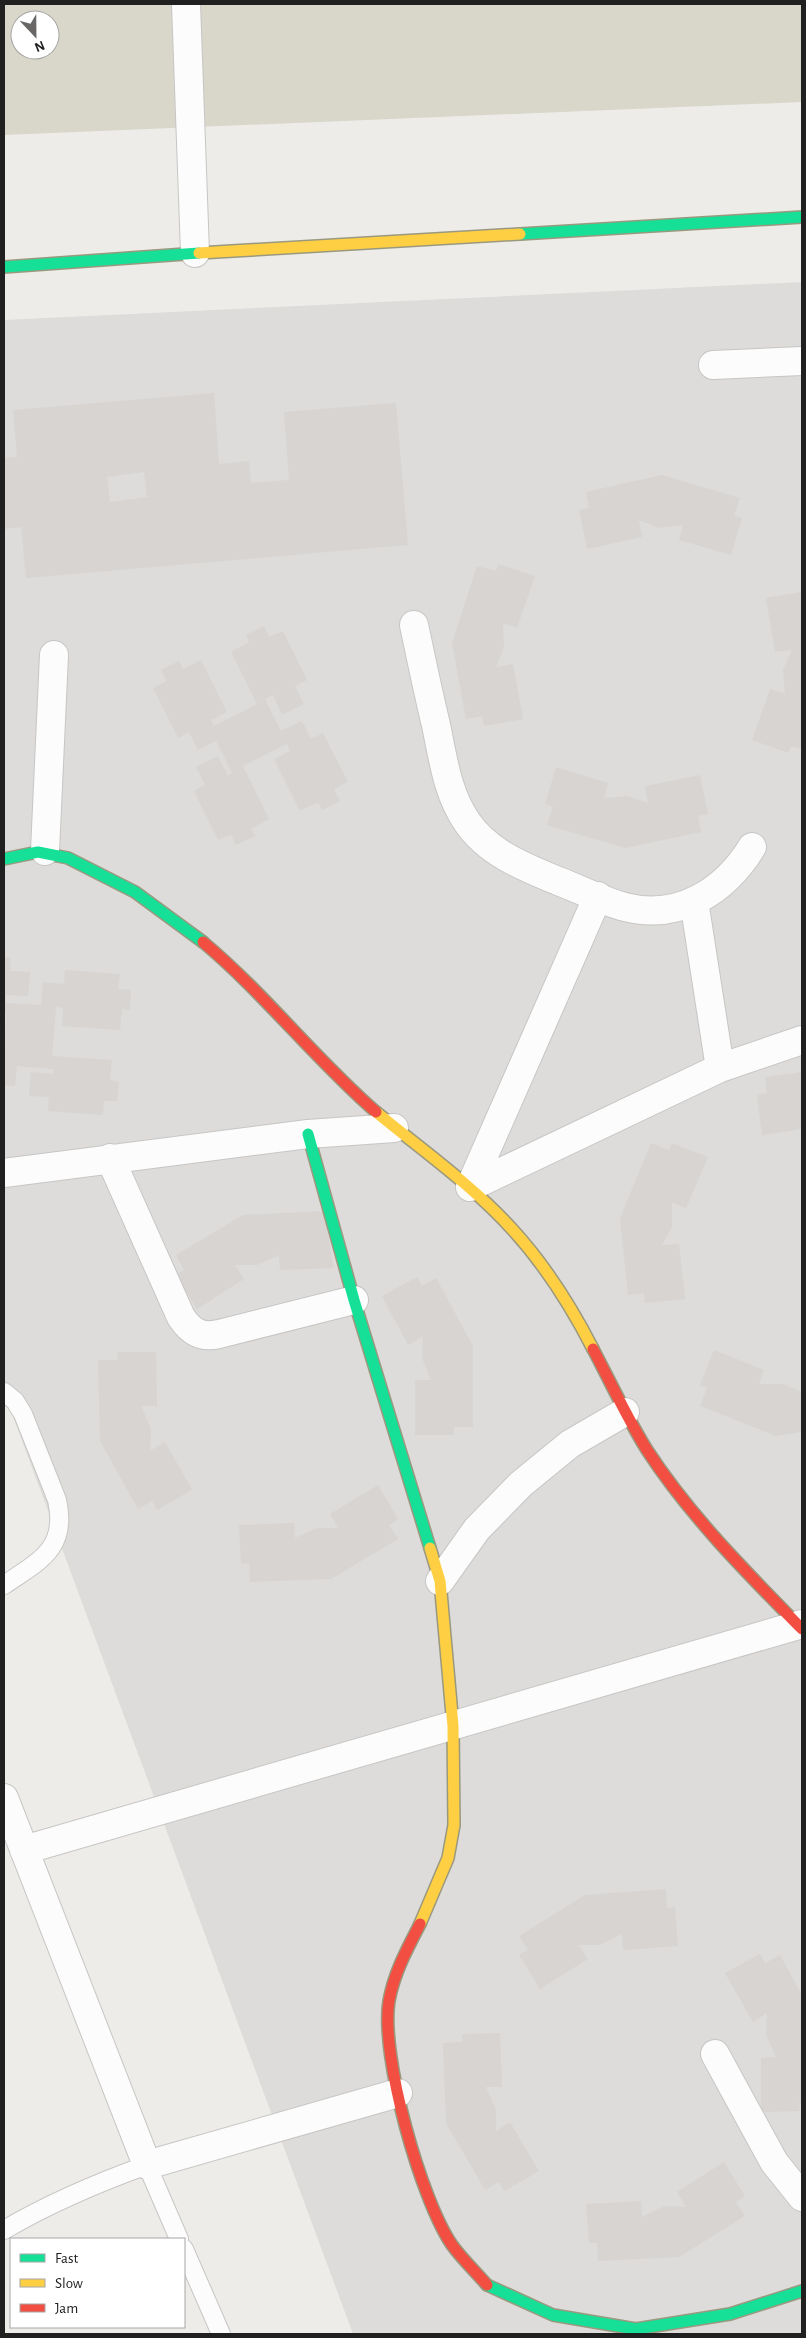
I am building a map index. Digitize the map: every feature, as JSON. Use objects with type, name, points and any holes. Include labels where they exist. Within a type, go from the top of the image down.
[{"type":"street","points":[[186,4],[195,253]]},
{"type":"street","points":[[4,267],[195,253],[802,217]]},
{"type":"street","points":[[713,365],[802,361]]},
{"type":"street","points":[[414,625],[449,786],[467,823],[481,838],[503,856],[527,868],[625,907],[648,910],[672,908],[694,901],[712,892],[728,880],[742,864],[752,847]]},
{"type":"street","points":[[45,851],[54,655]]},
{"type":"street","points":[[4,859],[45,851],[76,861],[114,879],[191,931],[249,984],[325,1065],[394,1128],[470,1187],[530,1249],[566,1298],[625,1412],[649,1451],[675,1487],[707,1527],[801,1626],[24,1850]]},
{"type":"street","points":[[470,1187],[598,896]]},
{"type":"street","points":[[694,901],[720,1068]]},
{"type":"street","points":[[470,1187],[720,1068],[802,1040]]},
{"type":"street","points":[[4,1173],[308,1134],[394,1128]]},
{"type":"street","points":[[308,1134],[354,1300],[440,1581],[453,1726],[454,1825],[448,1858],[431,1901],[397,1970],[389,2003],[388,2037],[398,2093],[424,2189],[452,2245],[490,2288],[553,2315],[636,2329],[730,2314],[802,2291]]},
{"type":"street","points":[[110,1158],[181,1317],[187,1326],[197,1334],[208,1336],[219,1334],[354,1300]]},
{"type":"street","points":[[440,1581],[477,1530],[521,1484],[570,1444],[625,1412]]},
{"type":"street","points":[[4,1798],[147,2165],[398,2093]]},
{"type":"street","points":[[716,2054],[774,2162],[802,2197]]},
{"type":"lane","points":[[4,1392],[15,1401],[23,1414],[57,1500],[60,1515],[59,1531],[54,1545],[44,1557],[4,1585]]},
{"type":"lane","points":[[4,2230],[38,2209],[91,2185],[147,2165],[179,2238]]},
{"type":"lane","points":[[185,2252],[221,2334]]},
{"type":"shaded area","points":[[4,4],[802,4],[802,102],[4,135]]},
{"type":"shaded area","points":[[802,282],[802,2334],[353,2334],[4,1392],[4,320]]},
{"type":"building","points":[[214,393],[219,464],[249,461],[251,483],[289,480],[284,412],[396,403],[408,545],[26,578],[21,527],[4,529],[4,458],[17,457],[13,410]],"holes":[[[144,472],[147,497],[110,502],[107,477]]]},
{"type":"building","points":[[662,475],[740,498],[734,516],[742,518],[731,555],[679,540],[683,525],[659,528],[639,520],[642,537],[587,549],[579,510],[589,508],[586,492]]},
{"type":"building","points":[[498,564],[535,576],[517,628],[503,623],[504,647],[496,667],[513,664],[523,719],[484,726],[482,716],[466,719],[452,643],[477,566],[496,571]]},
{"type":"building","points":[[802,592],[802,749],[791,746],[788,753],[752,740],[770,689],[785,694],[783,670],[792,650],[775,652],[766,598]]},
{"type":"building","points":[[264,626],[269,637],[283,631],[307,680],[295,686],[304,704],[282,715],[273,695],[265,699],[281,731],[302,721],[311,739],[323,733],[348,782],[334,789],[340,801],[322,810],[318,802],[300,811],[274,759],[290,751],[287,744],[243,766],[269,819],[251,829],[255,836],[236,845],[231,834],[218,840],[194,791],[205,785],[196,767],[218,756],[228,776],[232,773],[216,741],[198,750],[189,732],[178,738],[153,688],[167,681],[161,670],[179,661],[183,669],[201,660],[227,712],[211,720],[214,726],[257,704],[231,652],[249,642],[246,635]]},
{"type":"building","points":[[556,767],[608,783],[604,798],[628,796],[648,803],[645,786],[700,775],[708,814],[698,816],[701,832],[625,848],[547,825],[553,807],[545,804]]},
{"type":"building","points":[[4,957],[11,958],[10,971],[30,972],[28,996],[6,995],[6,1003],[41,1005],[43,982],[64,984],[65,970],[120,974],[118,989],[131,990],[130,1010],[122,1009],[120,1030],[62,1026],[63,1008],[56,1007],[52,1056],[112,1060],[110,1080],[119,1082],[117,1101],[104,1101],[103,1115],[48,1111],[49,1097],[29,1096],[31,1072],[53,1074],[53,1069],[17,1066],[15,1086],[4,1085],[6,1013],[4,1012]]},
{"type":"building","points":[[802,1072],[802,1129],[762,1135],[757,1095],[767,1093],[765,1077]]},
{"type":"building","points":[[651,1143],[669,1150],[672,1143],[708,1157],[686,1208],[672,1202],[672,1227],[662,1245],[679,1244],[685,1299],[645,1303],[644,1293],[628,1295],[620,1218]]},
{"type":"building","points":[[324,1211],[334,1268],[280,1270],[279,1255],[257,1265],[235,1265],[244,1279],[197,1309],[176,1275],[184,1270],[176,1255],[243,1215]]},
{"type":"building","points":[[417,1277],[422,1286],[436,1278],[473,1346],[473,1427],[454,1427],[454,1435],[415,1435],[415,1380],[431,1380],[422,1358],[423,1336],[408,1345],[382,1296]]},
{"type":"building","points":[[714,1350],[764,1370],[759,1384],[783,1384],[802,1392],[802,1432],[776,1436],[700,1406],[707,1388],[700,1385]]},
{"type":"building","points":[[117,1352],[156,1352],[157,1406],[141,1406],[151,1429],[150,1451],[165,1442],[192,1490],[157,1510],[152,1501],[138,1509],[100,1441],[98,1360],[118,1360]]},
{"type":"building","points":[[378,1485],[398,1519],[389,1525],[398,1539],[331,1579],[250,1582],[249,1563],[241,1564],[239,1525],[294,1523],[295,1538],[317,1528],[338,1528],[330,1514]]},
{"type":"building","points":[[666,1889],[667,1908],[675,1907],[678,1946],[623,1950],[622,1934],[600,1945],[578,1945],[588,1959],[540,1989],[519,1955],[528,1950],[519,1936],[585,1895]]},
{"type":"building","points":[[760,1954],[765,1963],[780,1955],[802,1995],[802,2103],[799,2103],[800,2111],[761,2112],[761,2058],[776,2057],[766,2035],[767,2013],[753,2022],[725,1973]]},
{"type":"building","points":[[500,2033],[502,2087],[486,2087],[496,2110],[496,2131],[510,2122],[539,2171],[504,2191],[499,2182],[485,2190],[446,2123],[443,2043],[462,2042],[462,2034]]},
{"type":"building","points":[[724,2162],[745,2196],[736,2202],[745,2216],[679,2257],[598,2261],[597,2243],[589,2243],[586,2204],[641,2201],[642,2217],[664,2206],[686,2207],[677,2192]]},
{"type":"traffic: fast","points":[[520,234],[802,217]]},
{"type":"traffic: fast","points":[[4,267],[199,253]]},
{"type":"traffic: fast","points":[[4,859],[38,852],[68,858],[135,892],[203,942]]},
{"type":"traffic: fast","points":[[308,1134],[354,1300],[430,1548]]},
{"type":"traffic: fast","points":[[487,2285],[553,2315],[636,2329],[730,2314],[802,2291]]},
{"type":"traffic: slow","points":[[199,253],[520,234]]},
{"type":"traffic: slow","points":[[376,1112],[464,1183],[512,1229],[557,1286],[593,1349]]},
{"type":"traffic: slow","points":[[420,1924],[448,1858],[454,1825],[453,1726],[440,1581],[430,1548]]},
{"type":"traffic: jam","points":[[203,942],[248,983],[332,1070],[376,1112]]},
{"type":"traffic: jam","points":[[593,1349],[633,1426],[664,1474],[700,1521],[802,1629]]},
{"type":"traffic: jam","points":[[420,1924],[398,1971],[389,2001],[388,2025],[397,2090],[416,2162],[440,2224],[452,2245],[487,2285]]}]
